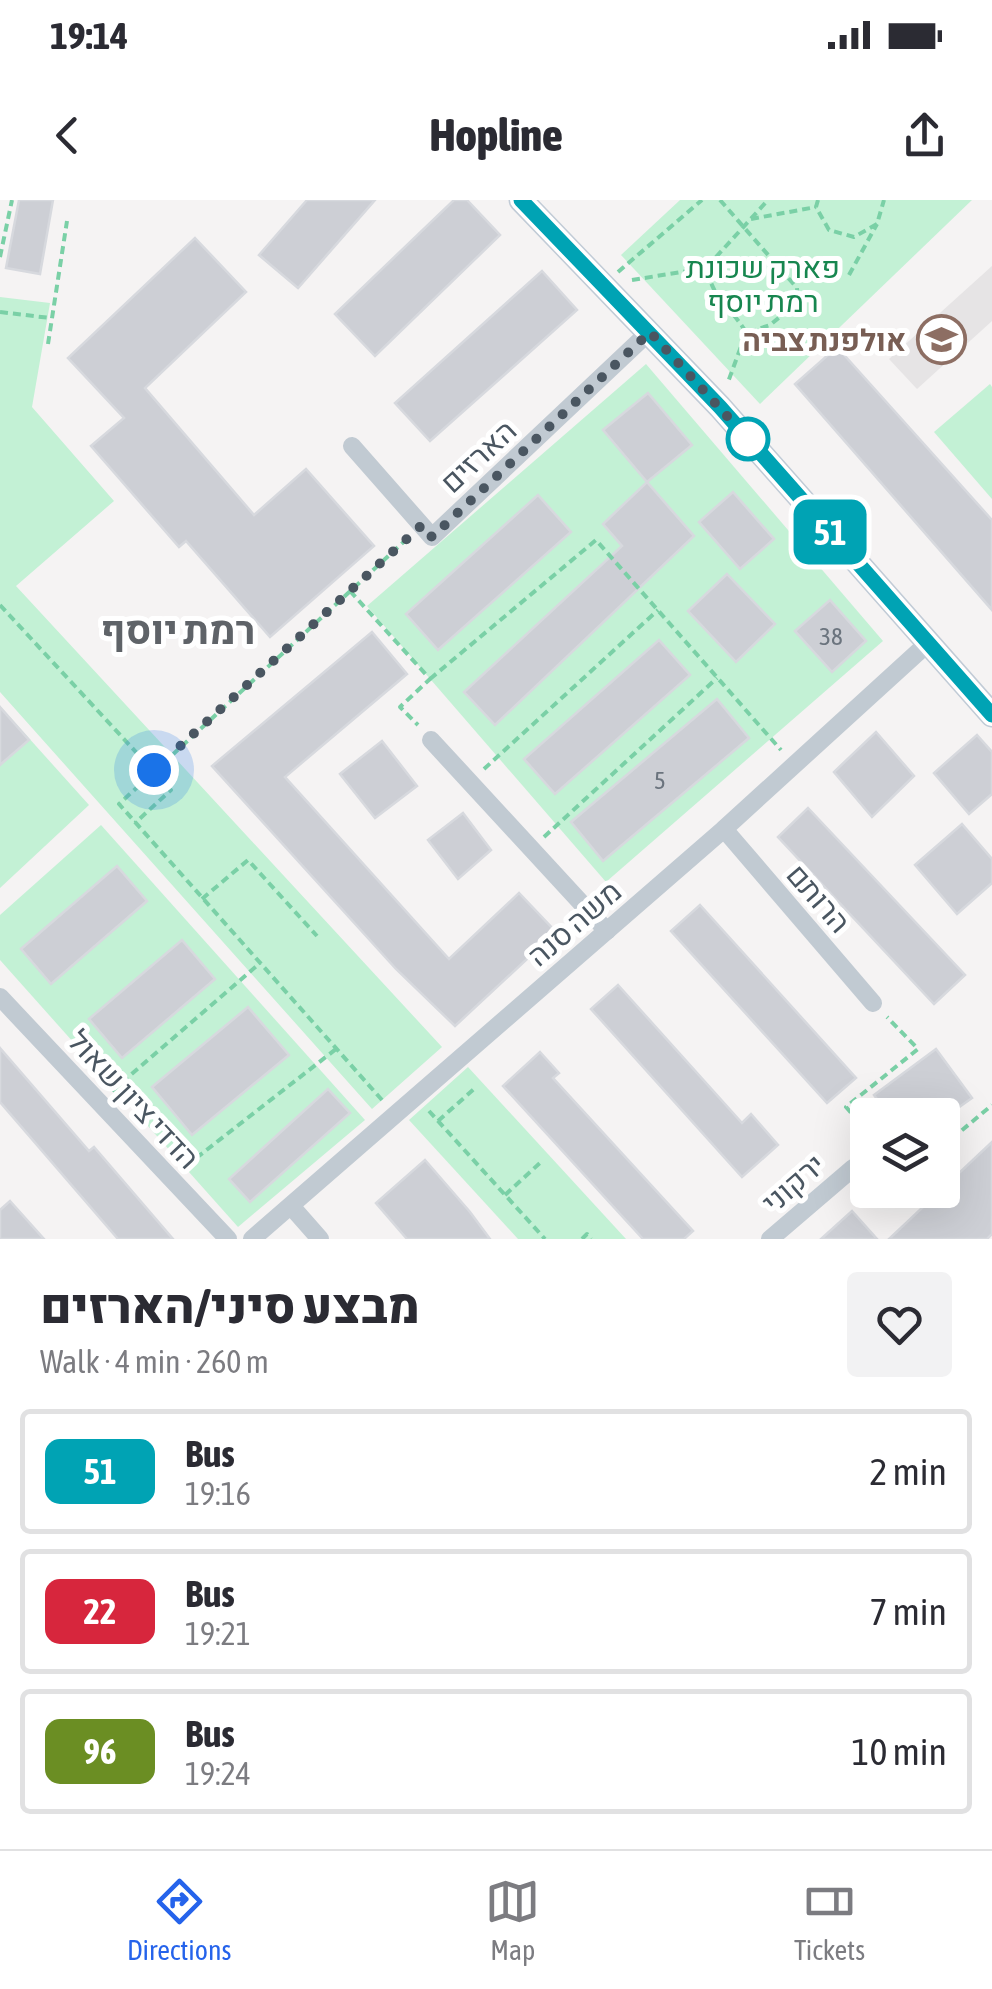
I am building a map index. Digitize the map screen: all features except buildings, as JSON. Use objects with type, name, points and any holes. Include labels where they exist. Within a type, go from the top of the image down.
[{"type":"street","points":[[521,200],[720,407],[992,715]]},
{"type":"street","name":"הארזים","points":[[352,446],[432,537],[650,332]]},
{"type":"street","name":"משה סנה","points":[[252,1239],[724,829],[928,643]]},
{"type":"street","points":[[431,740],[606,931]]},
{"type":"street","name":"הרותם","points":[[724,829],[873,1002]]},
{"type":"street","name":"הדדי ציון שאול","points":[[0,997],[228,1239]]},
{"type":"street","name":"ירקוני","points":[[770,1239],[850,1170]]},
{"type":"street","points":[[291,1206],[320,1239]]},
{"type":"path","points":[[0,257],[12,200]]},
{"type":"path","points":[[603,285],[702,200]]},
{"type":"path","points":[[720,200],[797,288],[798,302],[770,325],[746,333]]},
{"type":"path","points":[[603,285],[706,268],[768,200]]},
{"type":"path","points":[[818,200],[816,208],[829,230],[854,237],[877,224]]},
{"type":"path","points":[[850,276],[877,224],[884,200]]},
{"type":"path","points":[[751,220],[816,208]]},
{"type":"path","points":[[48,344],[67,221]]},
{"type":"path","points":[[706,268],[715,299],[734,313],[746,333]]},
{"type":"path","points":[[0,312],[50,318]]},
{"type":"path","points":[[720,407],[746,333]]},
{"type":"path","points":[[395,1115],[119,804],[422,525]]},
{"type":"path","points":[[431,740],[400,707],[596,540],[794,765]]},
{"type":"path","points":[[350,591],[430,678]]},
{"type":"path","points":[[0,605],[171,790],[135,823]]},
{"type":"path","points":[[470,782],[658,610]]},
{"type":"path","points":[[531,849],[717,678]]},
{"type":"path","points":[[202,899],[248,860],[317,936]]},
{"type":"path","points":[[99,1102],[260,963]]},
{"type":"path","points":[[857,1098],[918,1049],[873,1002]]},
{"type":"path","points":[[171,1178],[336,1049]]},
{"type":"path","points":[[438,1122],[474,1089]]},
{"type":"path","points":[[416,1096],[545,1239]]},
{"type":"path","points":[[960,1132],[992,1106]]},
{"type":"path","points":[[505,1195],[541,1162]]},
{"type":"path","points":[[582,1239],[587,1234],[591,1239]]},
{"type":"shaded area","name":"אולפנת צביה","points":[[992,266],[992,321],[917,389],[889,359]]},
{"type":"green space","name":"פארק שכונת רמת יוסף","points":[[680,200],[972,200],[760,404],[621,255]]},
{"type":"green space","points":[[0,297],[50,303],[32,407],[114,501],[16,586],[442,1047],[372,1109],[0,692]]},
{"type":"green space","points":[[646,364],[883,641],[606,882],[367,606]]},
{"type":"green space","points":[[990,384],[992,387],[992,499],[934,432]]},
{"type":"green space","points":[[0,706],[89,805],[0,888]]},
{"type":"green space","points":[[101,825],[365,1120],[238,1227],[0,960],[0,915]]},
{"type":"green space","points":[[468,1067],[626,1239],[518,1239],[409,1120]]},
{"type":"bus line","name":"51","points":[[521,200],[720,407],[992,715]]},
{"type":"place","name":"אולפנת צביה","points":[[941,340]]},
{"type":"district","name":"רמת יוסף","points":[[178,629]]},
{"type":"route","points":[[154,770],[422,525],[432,537],[650,332],[748,439]]}]
